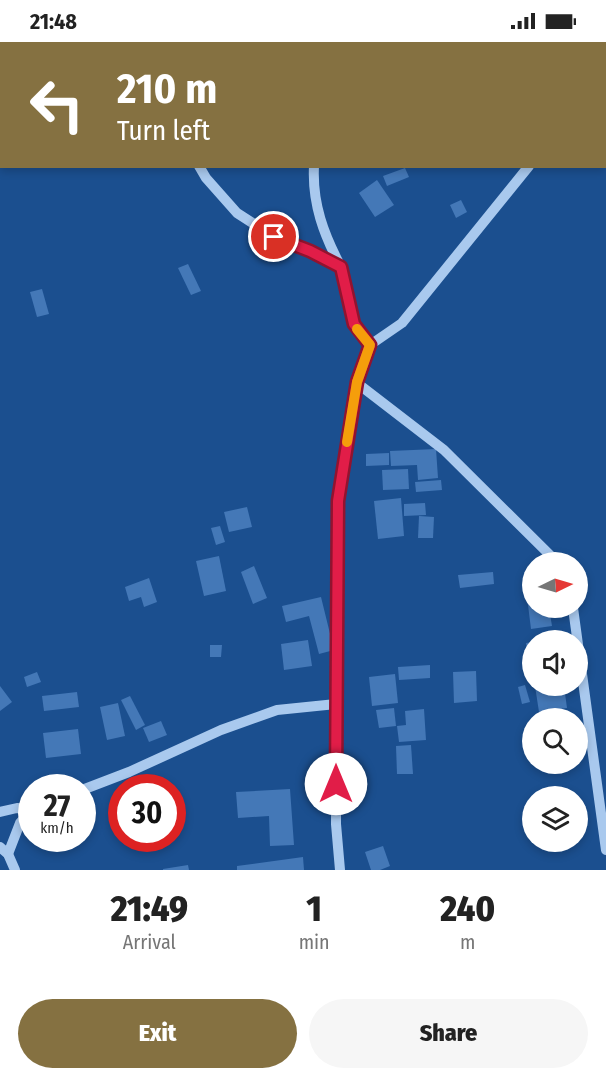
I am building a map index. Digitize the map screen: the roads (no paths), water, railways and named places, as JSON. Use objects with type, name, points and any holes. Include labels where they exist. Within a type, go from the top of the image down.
[{"type":"street","points":[[200,168],[206,178],[237,213],[274,237],[310,251],[341,267]]},
{"type":"street","points":[[315,168],[314,191],[318,214],[327,240],[341,267],[354,324],[370,345]]},
{"type":"street","points":[[340,870],[336,824],[338,501],[357,382],[370,345],[402,323],[527,168]]},
{"type":"street","points":[[357,382],[444,450],[549,552]]},
{"type":"street","points":[[575,618],[600,776],[606,850]]},
{"type":"street","points":[[96,785],[221,730],[277,710],[336,704]]},
{"type":"street","points":[[0,812],[18,808]]},
{"type":"street","points":[[15,870],[4,850],[18,826]]}]
